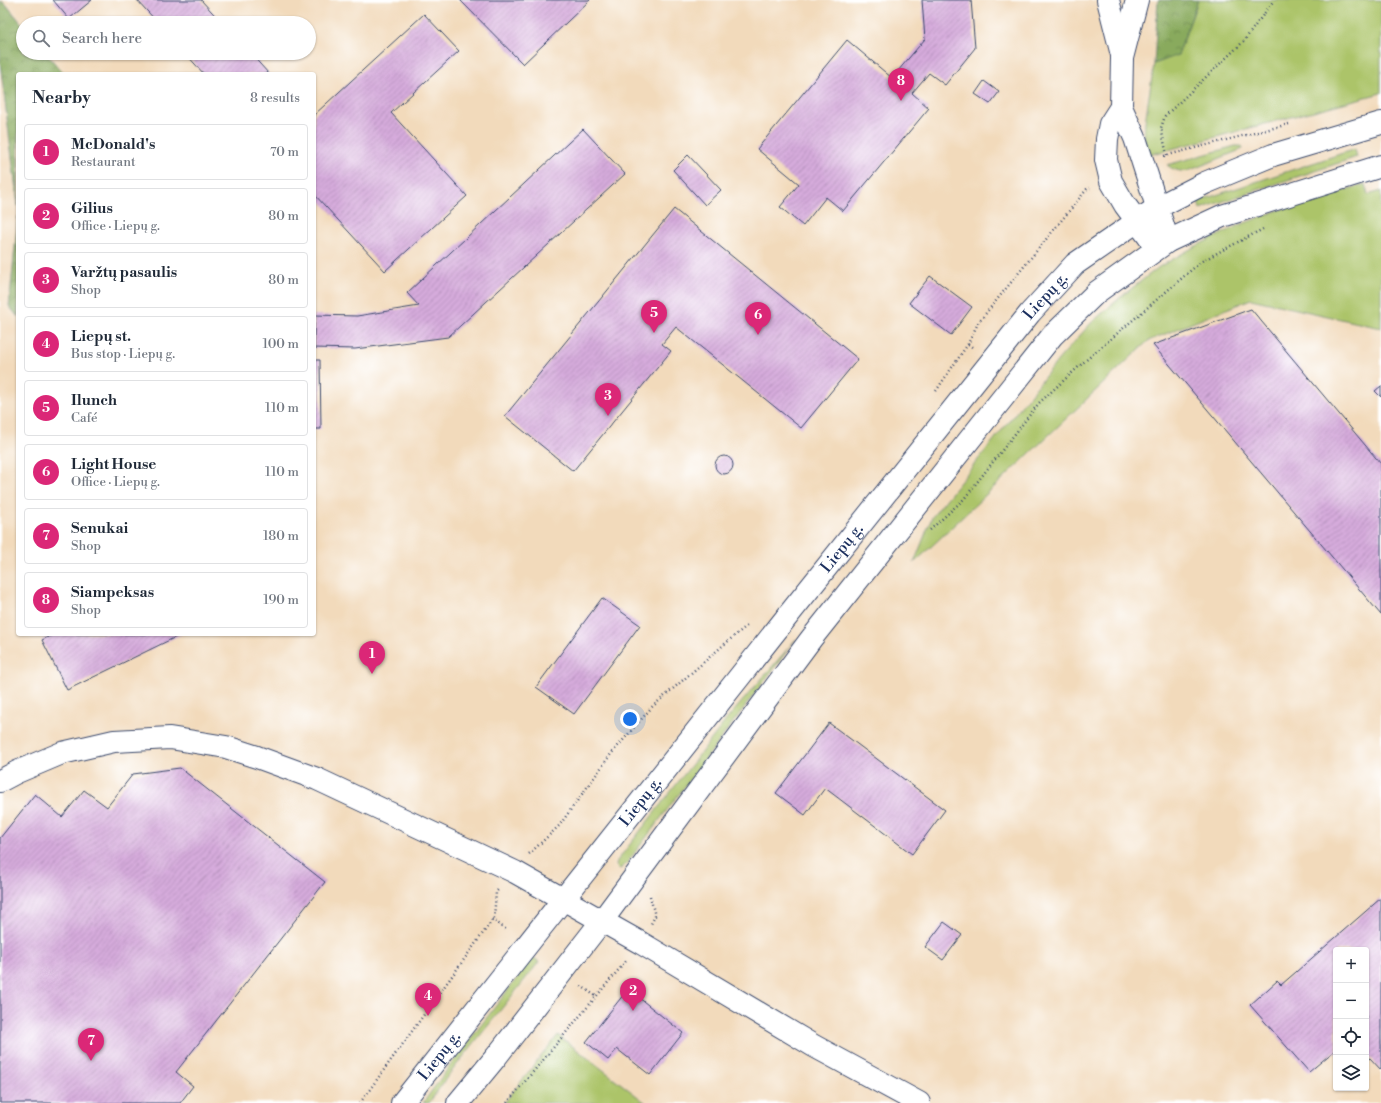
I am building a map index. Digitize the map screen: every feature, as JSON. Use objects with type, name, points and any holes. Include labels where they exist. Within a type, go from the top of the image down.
[{"type":"main road","points":[[1108,0],[1122,58]]},
{"type":"main road","points":[[1138,0],[1122,58],[1121,107],[1135,138],[1158,207],[1163,245]]},
{"type":"main road","points":[[1121,107],[1110,124],[1107,139],[1106,160],[1111,181],[1136,222],[1163,245]]},
{"type":"main road","name":"Liepų g.","points":[[402,1103],[1030,313],[1075,264],[1158,207],[1205,183],[1266,158],[1350,131],[1381,123]]},
{"type":"main road","name":"Liepų g.","points":[[458,1103],[601,922],[811,639],[1052,336],[1097,292],[1163,245],[1222,216],[1371,169]]},
{"type":"main road","points":[[0,781],[17,772],[62,753],[114,741],[170,738],[226,747],[317,779],[515,872],[601,922],[641,943],[814,1046],[919,1103]]},
{"type":"path","points":[[1274,0],[1244,41],[1165,116],[1161,128],[1167,154],[1291,123]]},
{"type":"path","points":[[927,533],[964,498],[1039,402],[1202,261],[1267,227]]},
{"type":"path","points":[[934,393],[968,344]]},
{"type":"path","points":[[360,1103],[494,918],[496,892],[515,872],[533,849],[559,826],[611,754],[652,707],[752,622]]},
{"type":"path","points":[[507,1103],[641,943],[655,916],[650,899],[651,891]]},
{"type":"green space","points":[[1158,0],[1198,0],[1178,55],[1154,64]]},
{"type":"green space","points":[[1198,0],[1381,0],[1381,93],[1149,155],[1144,138],[1154,64],[1178,55]]},
{"type":"green space","points":[[0,1],[5,3],[16,16],[16,60],[52,60],[62,72],[16,72],[16,190],[0,63]]},
{"type":"green space","points":[[1235,146],[1242,146],[1243,149],[1188,171],[1177,170],[1167,165]]},
{"type":"green space","points":[[1355,149],[1357,157],[1200,209],[1198,201]]},
{"type":"green space","points":[[1365,184],[1368,195],[1381,191],[1381,328],[1251,299],[1148,341],[914,563],[932,517],[1059,359],[1091,323],[1122,296],[1159,267],[1194,247],[1242,224],[1279,210]]},
{"type":"green space","points":[[16,236],[16,315],[9,306]]},
{"type":"green space","points":[[796,639],[627,863],[622,868],[618,869],[616,865],[617,861],[727,719]]},
{"type":"green space","points":[[533,957],[539,962],[447,1077],[429,1103],[423,1103],[446,1071]]},
{"type":"green space","points":[[558,1035],[646,1103],[504,1103]]},
{"type":"building","points":[[53,0],[92,0],[73,16],[66,16]]},
{"type":"building","points":[[137,0],[201,0],[216,16],[152,16]]},
{"type":"building","points":[[460,0],[590,0],[523,64]]},
{"type":"building","points":[[922,0],[971,0],[975,48],[945,85],[929,73],[912,93],[929,108],[843,211],[826,197],[803,226],[780,207],[799,184],[757,149],[847,40],[892,78],[925,39]]},
{"type":"building","points":[[424,14],[459,51],[391,113],[467,196],[385,271],[316,196],[316,113]]},
{"type":"building","points":[[191,60],[256,60],[267,72],[202,72]]},
{"type":"building","points":[[984,81],[999,92],[990,104],[975,94]]},
{"type":"building","points":[[583,129],[625,174],[448,337],[355,349],[316,348],[316,315],[357,316],[419,306],[407,293]]},
{"type":"building","points":[[688,155],[721,190],[705,205],[673,170]]},
{"type":"building","points":[[674,209],[858,359],[801,428],[676,327],[662,344],[671,351],[573,471],[505,416]]},
{"type":"building","points":[[930,276],[972,307],[951,335],[909,303]]},
{"type":"building","points":[[1251,309],[1381,464],[1381,615],[1153,345]]},
{"type":"building","points":[[316,360],[320,360],[321,429],[316,429]]},
{"type":"building","points":[[1381,386],[1381,397],[1375,391]]},
{"type":"building","points":[[724,456],[730,459],[733,465],[730,471],[724,474],[718,471],[715,465],[718,459]]},
{"type":"building","points":[[602,598],[640,625],[574,714],[536,687]]},
{"type":"building","points":[[50,636],[178,636],[67,690],[42,640]]},
{"type":"building","points":[[829,723],[945,810],[912,854],[825,788],[805,815],[776,793]]},
{"type":"building","points":[[180,768],[325,882],[176,1072],[193,1086],[180,1103],[0,1103],[0,838],[35,794],[62,817],[84,790],[107,807],[133,774]]},
{"type":"building","points":[[1381,898],[1381,1070],[1370,1058],[1369,1059],[1369,947],[1333,947],[1333,1052],[1309,1072],[1250,1005],[1277,981],[1281,985]]},
{"type":"building","points":[[944,922],[962,935],[943,960],[925,947]]},
{"type":"building","points":[[628,989],[683,1033],[650,1075],[617,1049],[608,1060],[586,1042]]},
{"type":"place","name":"Siampeksas","points":[[901,101]]},
{"type":"place","name":"Ilunch","points":[[654,333]]},
{"type":"place","name":"Light House","points":[[758,335]]},
{"type":"place","name":"Varžtų pasaulis","points":[[608,416]]},
{"type":"place","name":"McDonald's","points":[[372,674]]},
{"type":"place","name":"Gilius","points":[[633,1011]]},
{"type":"place","name":"Liepų st.","points":[[428,1016]]},
{"type":"place","name":"Senukai","points":[[91,1061]]}]
